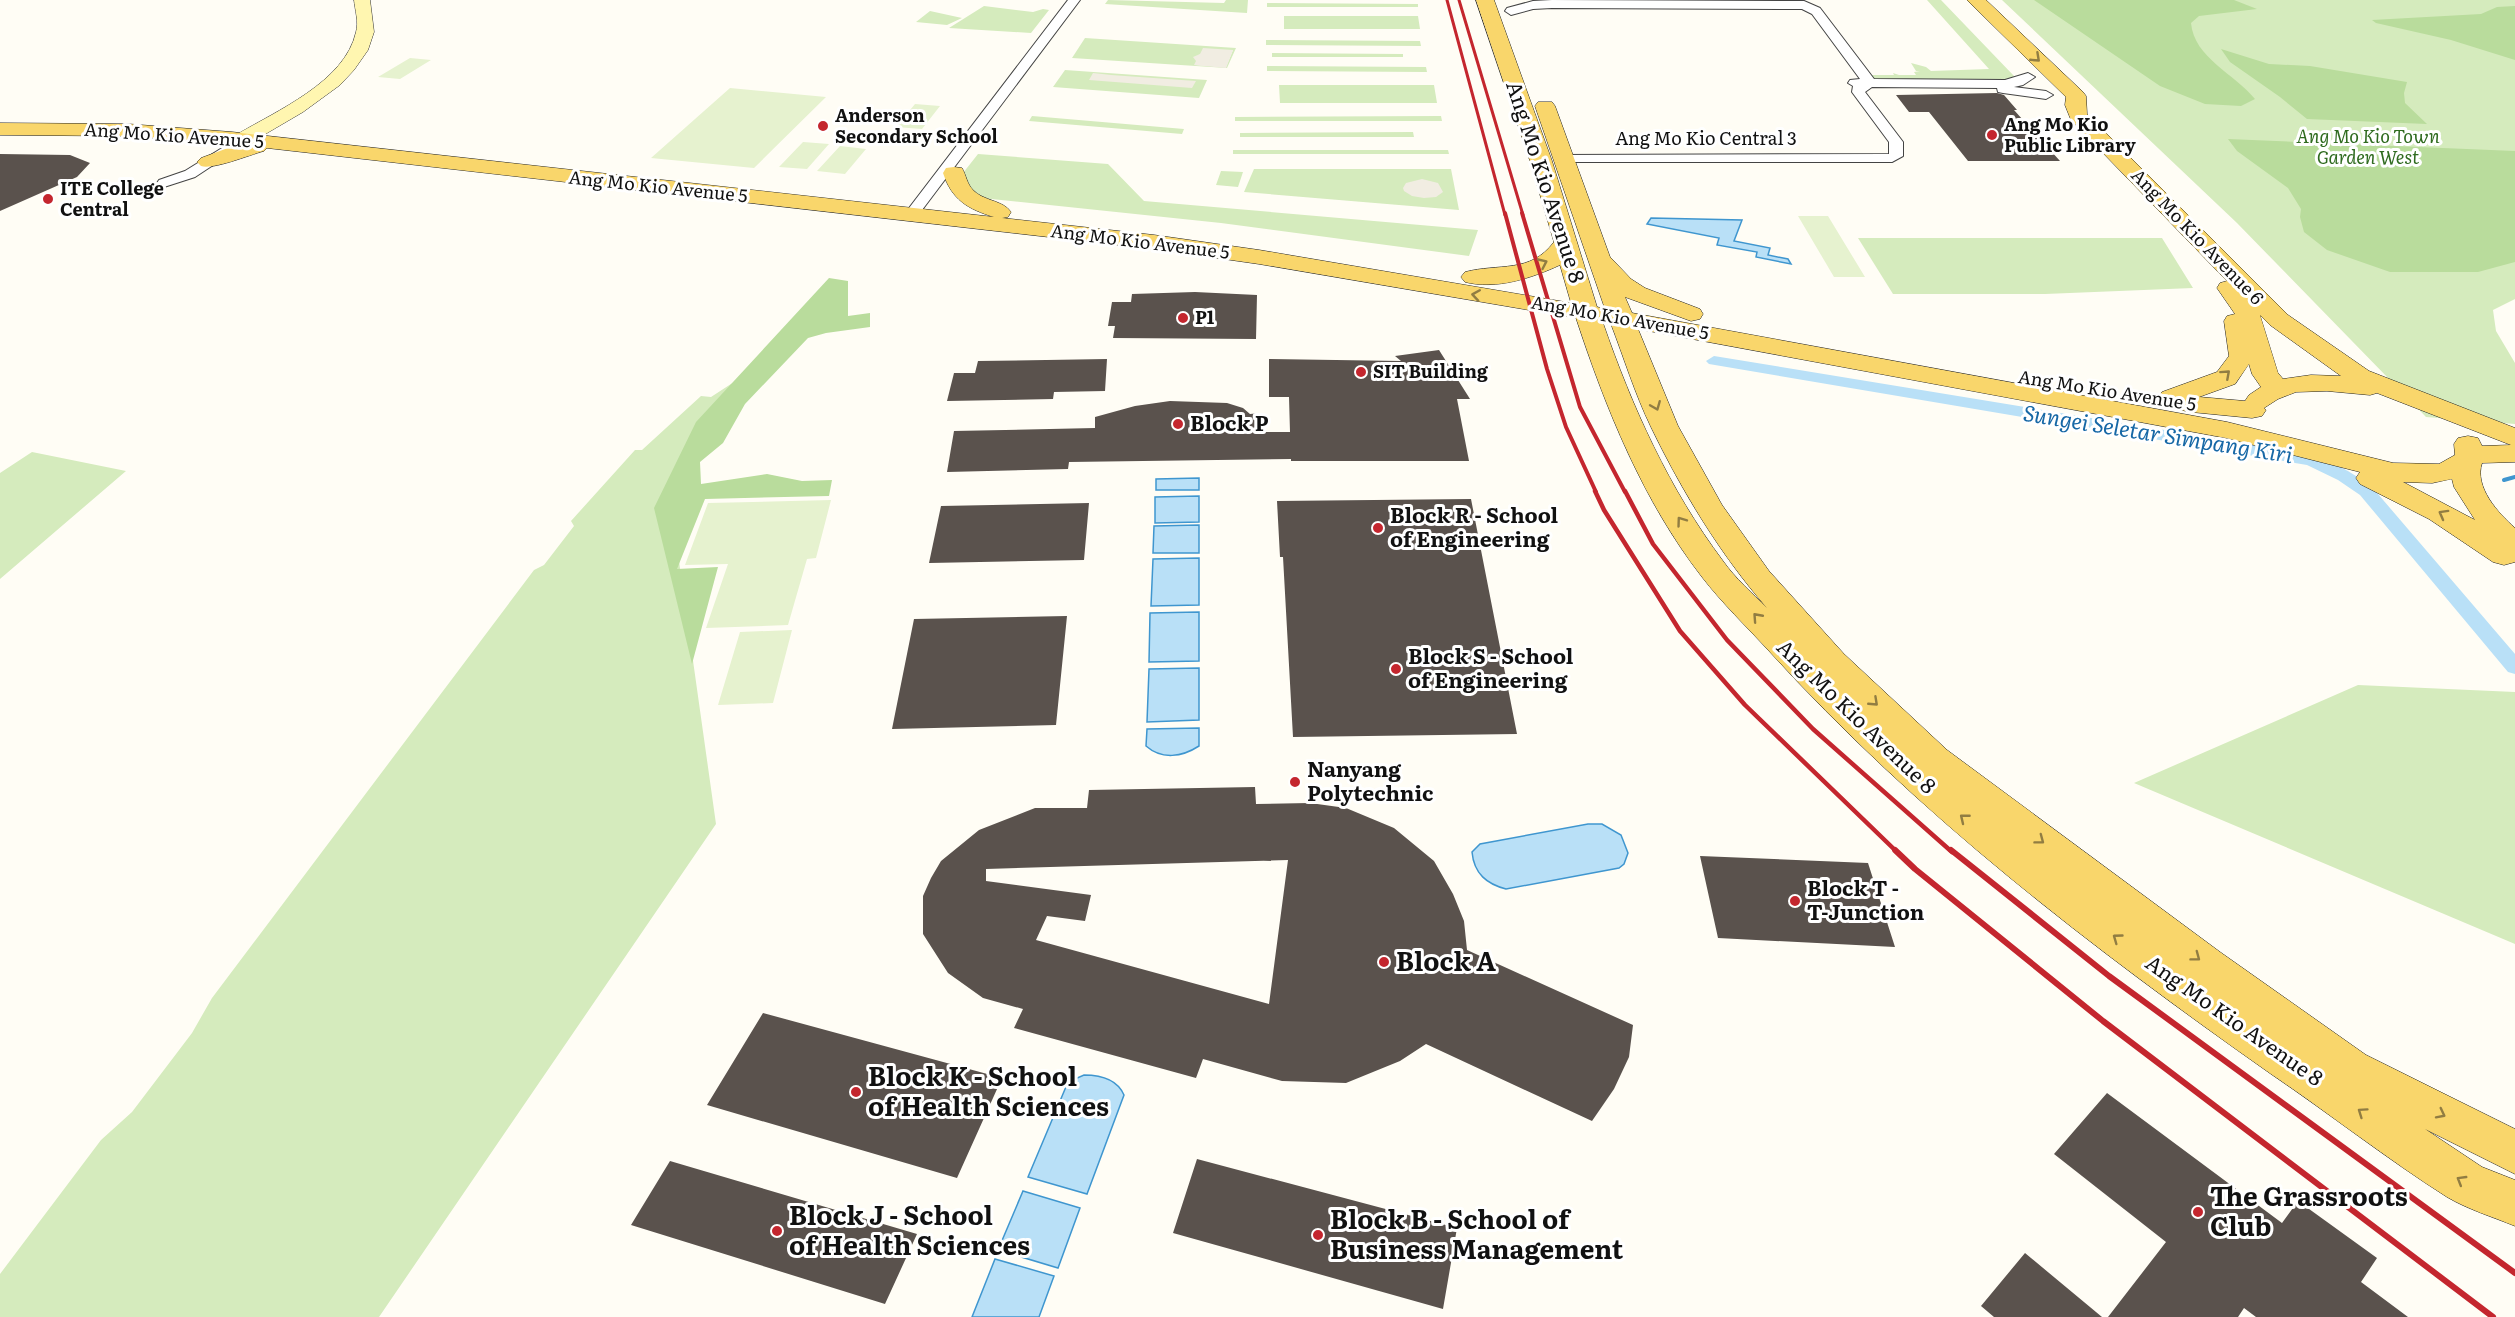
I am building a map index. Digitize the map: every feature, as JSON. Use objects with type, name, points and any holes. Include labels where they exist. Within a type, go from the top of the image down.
[{"type":"main road","points":[[246,134],[320,81],[342,58],[355,32],[350,0]]},
{"type":"main road","points":[[246,134],[322,90],[335,80],[355,57],[361,48],[366,30],[362,0]]},
{"type":"main road","name":"Ang Mo Kio Avenue 8","points":[[1486,4],[1513,51],[1541,161],[1584,304],[1627,420],[1667,500],[1713,570],[1822,688],[1880,744],[1951,808],[2054,891],[2211,1008],[2466,1183],[2515,1203]]},
{"type":"main road","name":"Ang Mo Kio Avenue 6","points":[[1968,4],[1994,42]]},
{"type":"main road","name":"Ang Mo Kio Avenue 6","points":[[1968,4],[2076,96],[2075,105],[2078,116],[2272,314],[2360,377],[2421,402]]},
{"type":"main road","points":[[1509,5],[1518,31]]},
{"type":"main road","name":"Ang Mo Kio Avenue 6","points":[[2011,60],[2202,255],[2248,315],[2265,374],[2277,390]]},
{"type":"main road","name":"Ang Mo Kio Avenue 8","points":[[1538,85],[1618,310],[1664,426],[1709,507],[1758,578],[1832,662],[1934,759],[2186,950],[2351,1069],[2515,1152]]},
{"type":"main road","name":"Ang Mo Kio Avenue 5","points":[[0,119],[166,122],[246,134],[921,209],[1259,257],[1534,304],[1584,304]]},
{"type":"main road","name":"Ang Mo Kio Avenue 5","points":[[0,129],[246,134],[282,144],[568,171]]},
{"type":"main road","points":[[184,134],[194,142],[198,164],[243,148],[282,144]]},
{"type":"main road","points":[[954,173],[957,186],[963,195],[1000,212]]},
{"type":"main road","name":"Ang Mo Kio Avenue 5","points":[[921,209],[1000,212],[1263,244],[1473,277],[1584,304],[2048,384],[2153,400],[2252,410]]},
{"type":"main road","points":[[1473,277],[1522,273],[1552,260],[1566,242]]},
{"type":"main road","points":[[2153,400],[2177,398],[2226,378],[2242,356],[2238,324],[2202,255]]},
{"type":"main road","points":[[1600,258],[1622,284],[1686,322]]},
{"type":"main road","points":[[1534,304],[1571,321],[1597,343]]},
{"type":"main road","points":[[1635,352],[1653,336],[1686,322]]},
{"type":"main road","name":"Ang Mo Kio Avenue 5","points":[[1686,322],[2270,439]]},
{"type":"main road","points":[[2261,360],[2282,372],[2322,377],[2335,372],[2337,367],[2334,360]]},
{"type":"main road","points":[[2515,438],[2421,402],[2380,389],[2345,383],[2322,381],[2277,390],[2260,399],[2252,410],[2259,426],[2270,439],[2364,475],[2410,496],[2475,532],[2515,564]]},
{"type":"main road","points":[[2421,402],[2458,429],[2468,444],[2469,458],[2465,473],[2468,487],[2493,525],[2515,545]]},
{"type":"main road","points":[[2270,439],[2368,468],[2418,474],[2444,472],[2458,467],[2469,458],[2484,454],[2515,455]]},
{"type":"main road","points":[[2478,500],[2478,474],[2486,465],[2515,455]]},
{"type":"main road","points":[[2410,496],[2405,484],[2418,478],[2449,483],[2478,500]]},
{"type":"street","points":[[921,209],[1074,0]]},
{"type":"street","points":[[921,209],[954,173],[1083,0]]},
{"type":"street","points":[[1486,4],[1804,5],[1816,11],[1868,85]]},
{"type":"street","points":[[1868,85],[2006,84],[2028,76]]},
{"type":"street","name":"Ang Mo Kio Central 3","points":[[1847,158],[1880,148],[1881,142],[1843,90],[1843,86],[1848,85],[1868,85]]},
{"type":"street","points":[[1868,85],[2012,89],[2046,95]]},
{"type":"street","name":"Ang Mo Kio Central 3","points":[[1564,158],[1892,158],[1896,156],[1898,149],[1896,142],[1858,93],[1858,89],[1868,85]]},
{"type":"street","points":[[198,164],[246,134]]},
{"type":"green space","points":[[1108,0],[1224,3],[1226,0],[1248,0],[1247,13],[1105,4]]},
{"type":"green space","points":[[1927,0],[1941,0],[2014,76],[2008,81],[1871,80],[1866,75],[1894,75],[1893,73],[1916,75],[1914,72],[1920,71],[1916,71],[1911,63],[1926,67],[1931,71],[1989,69]]},
{"type":"green space","name":"Ang Mo Kio Town Garden West","points":[[2002,0],[2515,0],[2515,299],[2493,310],[2496,331],[2515,363],[2515,424],[2426,417],[2237,223]]},
{"type":"green space","points":[[2034,0],[2234,0],[2257,9],[2199,16],[2191,23],[2199,46],[2207,56],[2255,99],[2241,106],[2205,104],[2160,86]]},
{"type":"green space","points":[[1267,3],[1418,4],[1418,7],[1267,7]]},
{"type":"green space","points":[[984,6],[1033,12],[1049,10],[1031,33],[949,28]]},
{"type":"green space","points":[[2515,6],[2515,60],[2451,40],[2376,23],[2372,20],[2481,14],[2497,7]]},
{"type":"green space","points":[[930,11],[962,18],[947,25],[916,22]]},
{"type":"green space","points":[[1284,16],[1418,16],[1420,29],[1284,29]]},
{"type":"green space","points":[[1085,38],[1236,48],[1227,68],[1072,58]],"holes":[[[1233,50],[1226,67],[1195,65],[1200,54]]]},
{"type":"green space","points":[[1266,40],[1420,41],[1421,46],[1266,45]]},
{"type":"green space","points":[[2221,49],[2269,64],[2310,66],[2407,82],[2404,93],[2405,103],[2427,124],[2307,119],[2230,62]]},
{"type":"green space","points":[[1272,53],[1403,54],[1403,57],[1272,57]]},
{"type":"green space","points":[[410,58],[431,60],[400,79],[378,77]]},
{"type":"green space","points":[[1267,66],[1426,67],[1427,72],[1267,71]]},
{"type":"green space","points":[[1065,70],[1207,80],[1199,98],[1053,87]]},
{"type":"green space","points":[[1279,85],[1434,85],[1437,103],[1280,103]]},
{"type":"green space","points":[[730,88],[826,97],[754,168],[651,158]]},
{"type":"green space","points":[[915,104],[940,106],[922,129],[896,127]]},
{"type":"green space","points":[[1032,116],[1184,129],[1182,134],[1029,121]]},
{"type":"green space","points":[[1441,116],[1442,121],[1235,121],[1235,117]]},
{"type":"green space","points":[[1413,132],[1414,137],[1240,137],[1240,133]]},
{"type":"green space","points":[[2228,139],[2515,151],[2515,262],[2478,272],[2390,272],[2327,250],[2304,232],[2300,217],[2301,209],[2288,188],[2237,151]]},
{"type":"green space","points":[[803,142],[829,144],[807,169],[779,167]]},
{"type":"green space","points":[[840,146],[866,149],[845,174],[817,171]]},
{"type":"green space","points":[[1233,150],[1448,150],[1449,154],[1233,154]]},
{"type":"green space","points":[[978,154],[1108,164],[1144,201],[1478,230],[1469,256],[1221,223],[972,197],[963,173]]},
{"type":"green space","points":[[1254,169],[1451,169],[1459,210],[1244,192]]},
{"type":"green space","points":[[1221,171],[1243,172],[1238,187],[1216,185]]},
{"type":"green space","points":[[1798,216],[1828,216],[1865,277],[1834,277]]},
{"type":"green space","points":[[1858,238],[2162,238],[2193,288],[2045,294],[1893,294]]},
{"type":"green space","points":[[829,278],[848,281],[848,316],[870,313],[870,327],[808,338],[745,404],[723,443],[700,462],[701,484],[767,474],[802,481],[832,480],[829,496],[705,499],[677,569],[718,567],[692,664],[654,508],[696,422]]},
{"type":"green space","points":[[757,367],[668,483],[716,824],[379,1317],[0,1317],[0,1274],[101,1140],[132,1112],[192,1033],[212,998],[534,570],[544,565],[574,526],[571,521],[635,450],[642,450],[701,396],[711,397]]},
{"type":"green space","points":[[32,452],[126,471],[0,579],[0,473]]},
{"type":"green space","points":[[831,500],[816,558],[807,559],[788,625],[706,628],[728,564],[685,565],[708,503]]},
{"type":"green space","points":[[792,630],[773,703],[718,705],[740,632]]},
{"type":"green space","points":[[2358,685],[2515,692],[2515,944],[2134,783]]},
{"type":"shaded area","points":[[1203,48],[1233,50],[1226,68],[1194,65],[1196,61],[1193,57],[1200,54]]},
{"type":"shaded area","points":[[1093,73],[1196,81],[1192,88],[1089,80]]},
{"type":"shaded area","points":[[1422,179],[1438,183],[1443,192],[1436,197],[1424,198],[1412,196],[1404,191],[1406,183]]},
{"type":"water","points":[[1651,218],[1742,220],[1734,241],[1770,248],[1768,255],[1788,259],[1791,264],[1756,257],[1757,252],[1717,245],[1719,238],[1647,224]]},
{"type":"water","points":[[1199,478],[1199,490],[1156,490],[1156,479]]},
{"type":"water","points":[[1199,496],[1199,522],[1155,523],[1155,497]]},
{"type":"water","points":[[1199,525],[1199,553],[1153,553],[1154,526]]},
{"type":"water","points":[[1199,558],[1199,605],[1151,606],[1153,559]]},
{"type":"water","points":[[1199,612],[1199,661],[1149,662],[1150,613]]},
{"type":"water","points":[[1199,668],[1199,720],[1147,722],[1149,669]]},
{"type":"water","points":[[1199,728],[1199,746],[1186,753],[1165,755],[1146,746],[1147,729]]},
{"type":"water","points":[[1588,824],[1602,824],[1621,835],[1628,853],[1624,864],[1619,868],[1506,889],[1487,881],[1475,866],[1472,852],[1480,844]]},
{"type":"water","points":[[1084,1075],[1107,1079],[1117,1085],[1124,1095],[1087,1194],[1028,1177],[1068,1082]]},
{"type":"water","points":[[1023,1191],[1080,1208],[1058,1268],[998,1250]]},
{"type":"water","points":[[995,1259],[1054,1276],[1039,1317],[972,1317]]},
{"type":"building","points":[[1997,93],[2004,95],[2017,110],[2014,110],[2060,161],[1968,161],[1929,112],[1909,112],[1896,95]]},
{"type":"building","name":"ITE College Central","points":[[0,154],[70,155],[90,163],[77,177],[0,211]]},
{"type":"building","name":"P1","points":[[1195,292],[1257,295],[1256,339],[1113,338],[1115,326],[1108,326],[1112,302],[1131,302],[1132,294]]},
{"type":"building","points":[[1439,350],[1470,399],[1457,399],[1469,461],[1291,461],[1291,459],[1069,462],[1068,469],[947,472],[954,431],[1095,428],[1095,417],[1135,406],[1170,401],[1227,403],[1243,408],[1250,414],[1261,413],[1262,432],[1290,432],[1289,397],[1269,397],[1269,359],[1401,361],[1395,356]]},
{"type":"building","points":[[1107,359],[1105,391],[1054,392],[1053,399],[947,401],[954,373],[975,373],[978,361]]},
{"type":"building","name":"Block S - School of Engineering","points":[[1471,499],[1517,734],[1293,737],[1283,557],[1280,557],[1277,501]]},
{"type":"building","points":[[1089,503],[1084,560],[929,563],[941,506]]},
{"type":"building","points":[[1067,616],[1056,725],[892,729],[914,619]]},
{"type":"building","name":"Block A","points":[[1255,787],[1256,804],[1310,803],[1346,808],[1394,828],[1434,861],[1453,894],[1464,921],[1467,950],[1633,1025],[1629,1057],[1614,1089],[1592,1121],[1426,1044],[1400,1061],[1346,1083],[1282,1081],[1203,1059],[1196,1078],[1014,1028],[1023,1009],[983,998],[948,973],[923,934],[923,896],[941,861],[979,830],[1035,808],[1087,808],[1089,790]],"holes":[[[1288,860],[1269,1004],[1036,940],[1047,916],[1085,921],[1091,895],[986,881],[986,869]]]},
{"type":"building","name":"Block T - T-Junction","points":[[1700,856],[1868,863],[1895,947],[1718,938]]},
{"type":"building","name":"Block K - School of Health Sciences","points":[[763,1013],[1002,1078],[957,1178],[707,1105]]},
{"type":"building","name":"The Grassroots Club","points":[[2107,1093],[2282,1223],[2298,1201],[2377,1258],[2361,1282],[2408,1317],[2256,1317],[2244,1308],[2238,1317],[2108,1317],[2166,1242],[2054,1154]]},
{"type":"building","name":"Block B - School of Business Management","points":[[1197,1159],[1457,1228],[1443,1309],[1173,1233]]},
{"type":"building","name":"Block J - School of Health Sciences","points":[[670,1161],[917,1234],[885,1304],[631,1225]]},
{"type":"building","points":[[2025,1253],[2102,1317],[1994,1317],[1981,1306]]},
{"type":"waterway","name":"Sungei Seletar Simpang Kiri","points":[[1714,361],[2304,458],[2336,472],[2366,491],[2515,667]]},
{"type":"waterway","points":[[2504,480],[2515,477]]},
{"type":"waterway","name":"Sungei Seletar Simpang Kiri","points":[[2401,529],[2401,535]]},
{"type":"railway","points":[[1447,0],[1505,215]]},
{"type":"railway","points":[[1459,0],[1523,215]]},
{"type":"railway","points":[[1505,213],[1547,369],[1566,427],[1596,492]]},
{"type":"railway","points":[[1522,213],[1580,407],[1625,492]]},
{"type":"railway","points":[[1595,491],[1604,510],[1680,631],[1745,705],[1897,852]]},
{"type":"railway","points":[[1625,491],[1653,544],[1727,640],[1813,729],[1952,852]]},
{"type":"railway","points":[[1895,850],[1915,869],[2103,1021],[2493,1317]]},
{"type":"railway","points":[[1951,850],[2109,976],[2515,1273]]},
{"type":"place","name":"Anderson Secondary School","points":[[823,126]]},
{"type":"place","name":"Ang Mo Kio Public Library","points":[[1992,135]]},
{"type":"place","name":"ITE College Central","points":[[48,199]]},
{"type":"place","name":"P1","points":[[1183,318]]},
{"type":"place","name":"SIT Building","points":[[1361,372]]},
{"type":"place","name":"Block P","points":[[1178,424]]},
{"type":"place","name":"Block R - School of Engineering","points":[[1378,528]]},
{"type":"place","name":"Block S - School of Engineering","points":[[1396,669]]},
{"type":"place","name":"Nanyang Polytechnic","points":[[1295,782]]},
{"type":"place","name":"Block T - T-Junction","points":[[1795,901]]},
{"type":"place","name":"Block A","points":[[1384,962]]},
{"type":"place","name":"Block K - School of Health Sciences","points":[[856,1092]]},
{"type":"place","name":"The Grassroots Club","points":[[2198,1212]]},
{"type":"place","name":"Block J - School of Health Sciences","points":[[777,1231]]},
{"type":"place","name":"Block B - School of Business Management","points":[[1318,1235]]}]
